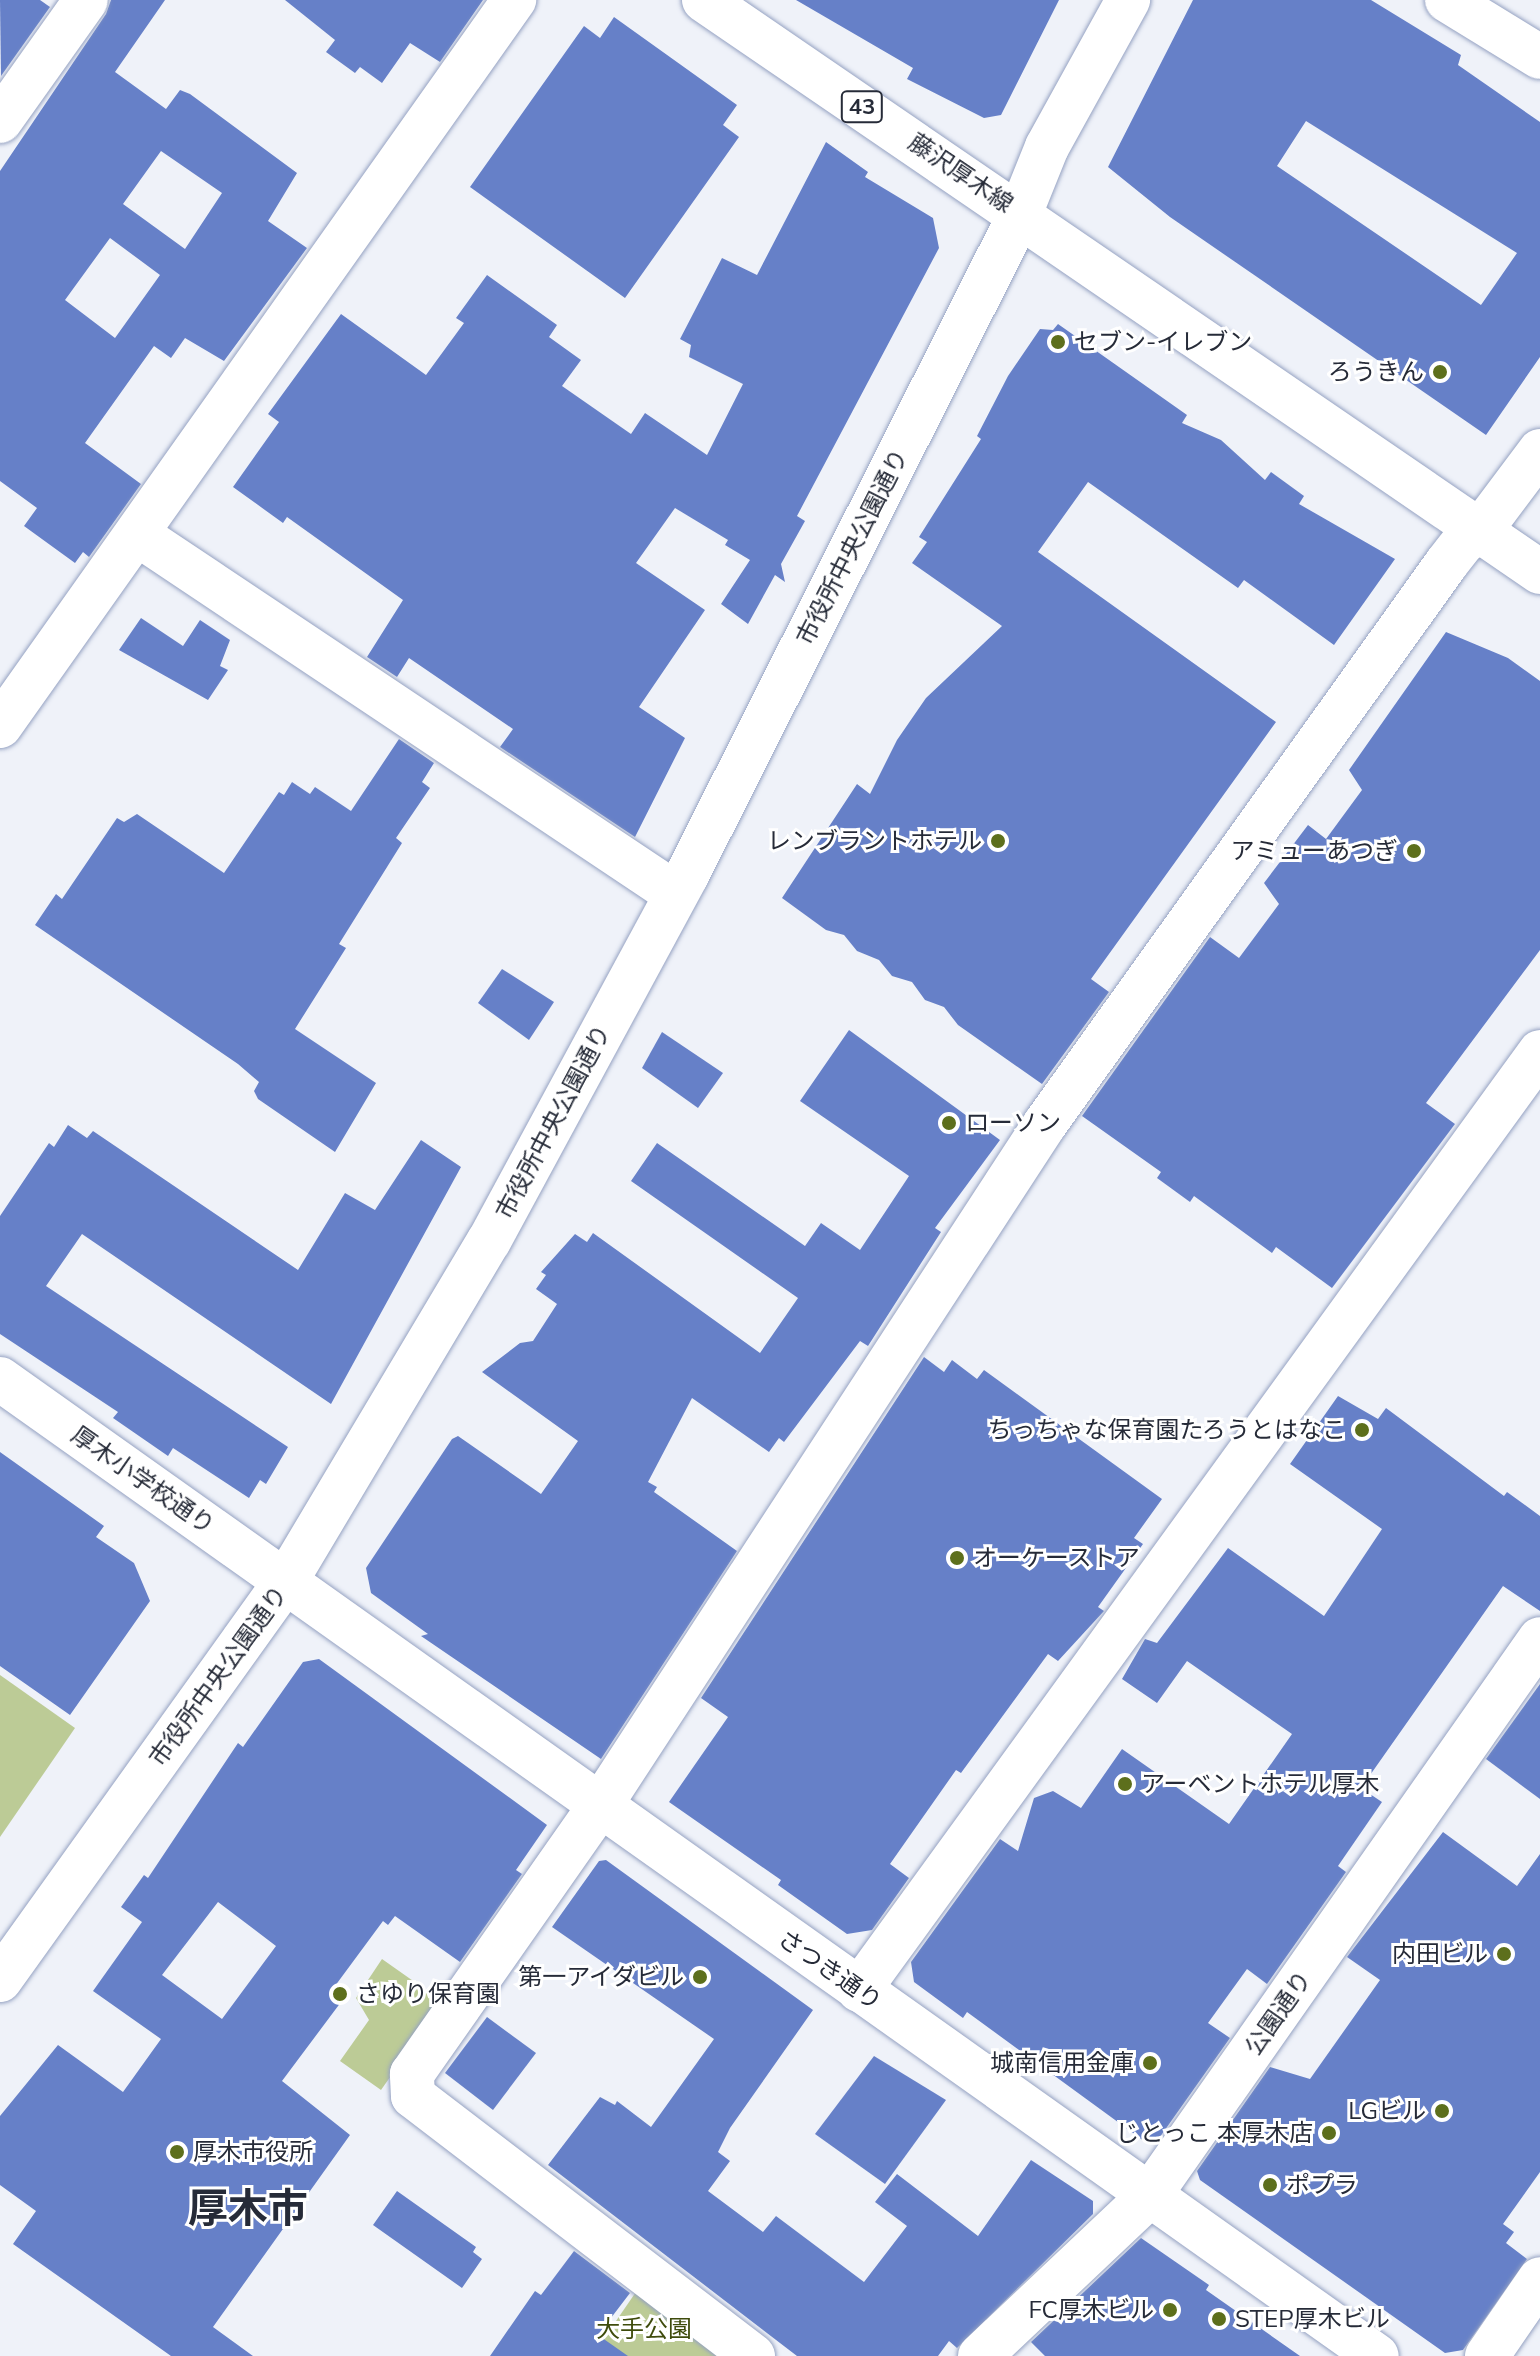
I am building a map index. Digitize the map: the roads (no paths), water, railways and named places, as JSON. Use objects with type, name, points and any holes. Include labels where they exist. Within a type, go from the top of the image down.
[{"type":"street","points":[[0,121],[86,0]]},
{"type":"street","points":[[0,726],[514,0]]},
{"type":"street","name":"藤沢厚木線","points":[[704,0],[1020,214],[1047,147],[1128,0]]},
{"type":"street","points":[[1447,0],[1540,57]]},
{"type":"street","points":[[1020,214],[1540,572]]},
{"type":"street","name":"市役所中央公園通り","points":[[0,1980],[286,1581],[489,1241],[676,894],[1020,214]]},
{"type":"street","points":[[753,2356],[413,2096],[412,2074],[600,1806],[1045,1124],[1446,564],[1463,542],[1480,531],[1540,451]]},
{"type":"street","points":[[137,534],[676,894]]},
{"type":"street","points":[[859,1990],[1540,1052]]},
{"type":"street","name":"厚木小学校通り","points":[[0,1379],[286,1581]]},
{"type":"street","name":"さつき通り","points":[[286,1581],[1377,2356]]},
{"type":"street","name":"公園通り","points":[[980,2356],[1150,2195],[1540,1639]]},
{"type":"street","points":[[1487,2356],[1540,2279]]},
{"type":"place","name":"セブン-イレブン","points":[[1058,342]]},
{"type":"place","name":"ろうきん","points":[[1440,372]]},
{"type":"place","name":"レンブラントホテル","points":[[998,841]]},
{"type":"place","name":"アミューあつぎ","points":[[1414,851]]},
{"type":"place","name":"ローソン","points":[[949,1123]]},
{"type":"place","name":"ちっちゃな保育園たろうとはなこ","points":[[1362,1430]]},
{"type":"place","name":"オーケーストア","points":[[957,1558]]},
{"type":"place","name":"アーベントホテル厚木","points":[[1125,1784]]},
{"type":"place","name":"内田ビル","points":[[1504,1954]]},
{"type":"place","name":"第一アイダビル","points":[[700,1977]]},
{"type":"place","name":"さゆり保育園","points":[[340,1994]]},
{"type":"place","name":"城南信用金庫","points":[[1150,2063]]},
{"type":"place","name":"LGビル","points":[[1442,2111]]},
{"type":"place","name":"じとっこ 本厚木店","points":[[1329,2133]]},
{"type":"place","name":"厚木市役所","points":[[177,2152]]},
{"type":"place","name":"ポプラ","points":[[1270,2185]]},
{"type":"place","name":"FC厚木ビル","points":[[1170,2310]]},
{"type":"place","name":"STEP厚木ビル","points":[[1219,2319]]},
{"type":"district","name":"厚木市","points":[[248,2207]]},
{"type":"park label","name":"大手公園","points":[[644,2329]]}]
